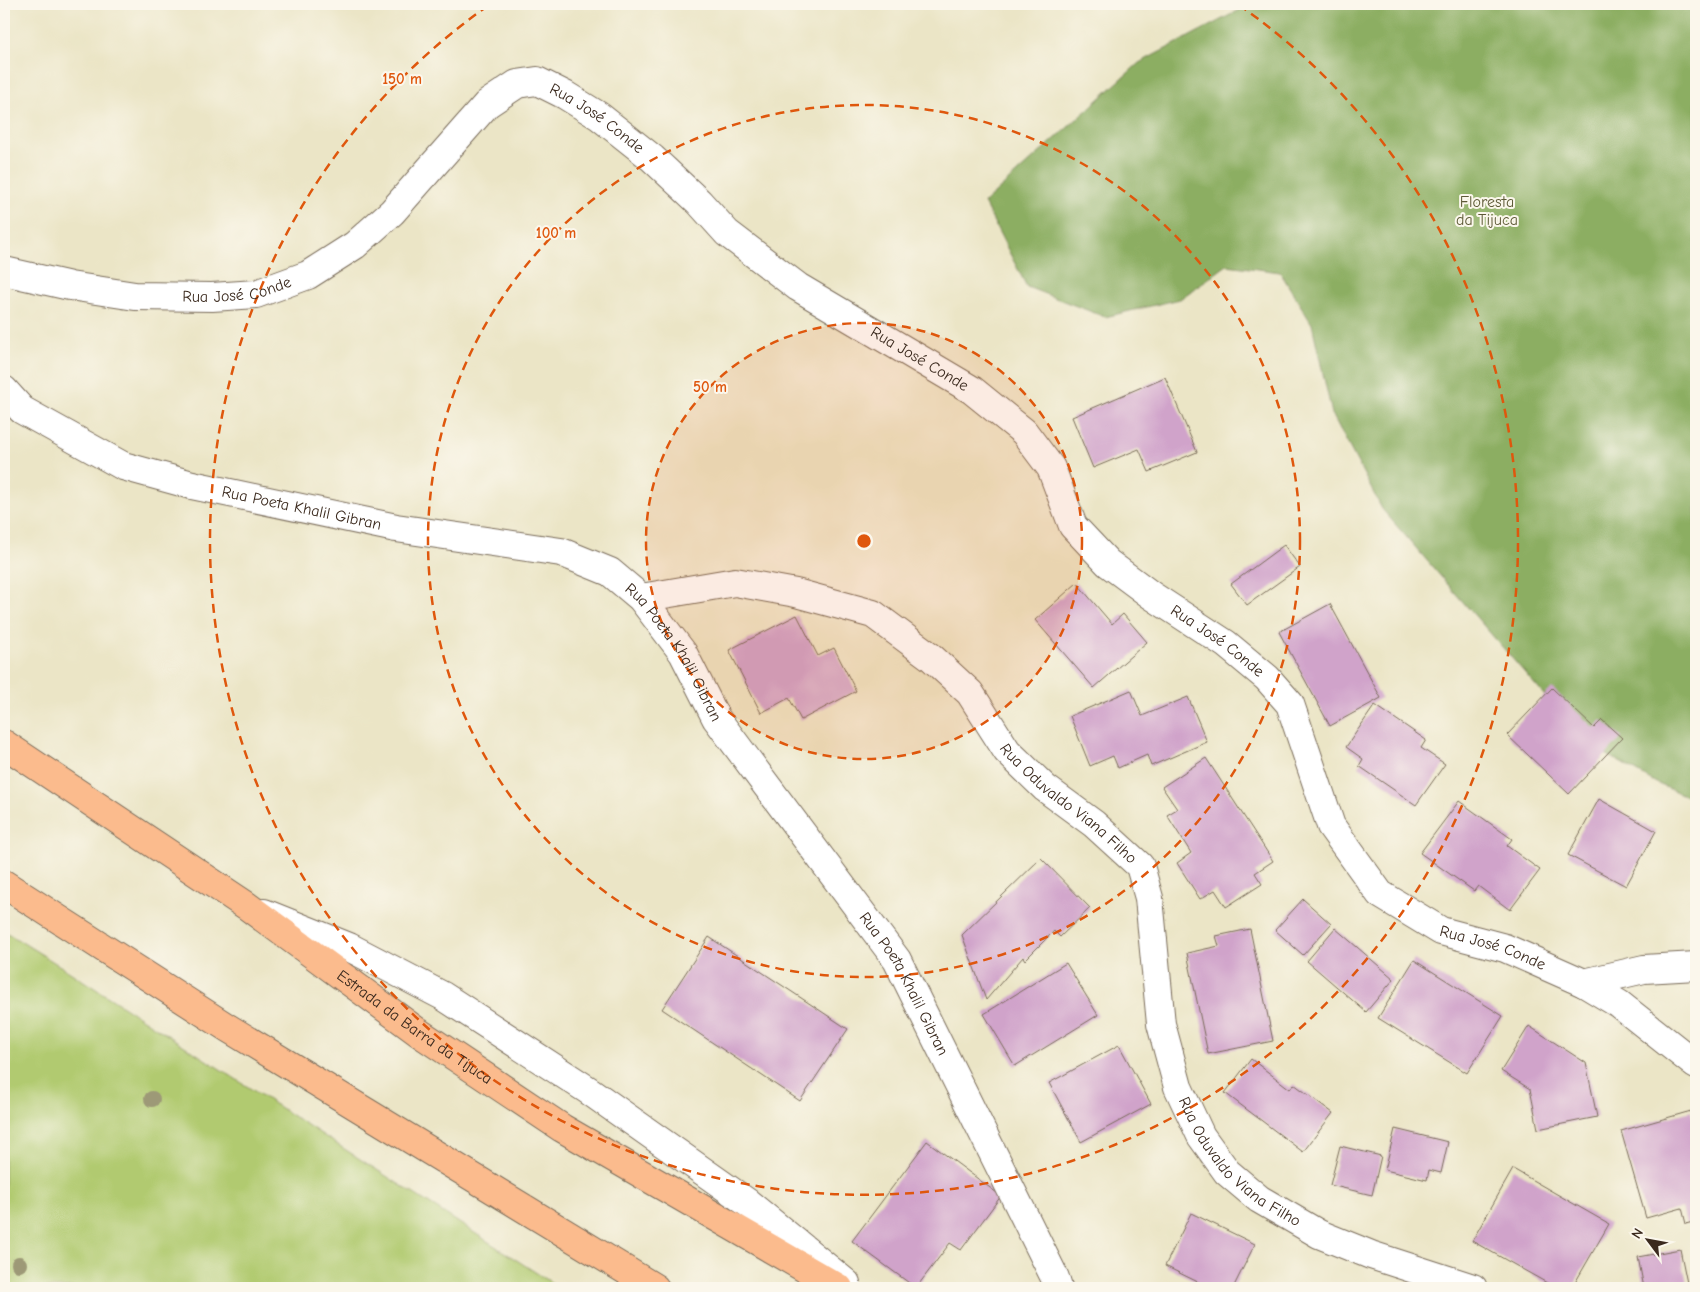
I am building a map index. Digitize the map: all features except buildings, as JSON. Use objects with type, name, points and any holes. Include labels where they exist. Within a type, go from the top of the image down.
[{"type":"main road","name":"Estrada da Barra da Tijuca","points":[[4,744],[247,906],[418,1032],[562,1128],[839,1288]]},
{"type":"main road","points":[[4,884],[228,1028],[655,1288]]},
{"type":"street","name":"Rua José Conde","points":[[4,271],[70,286],[135,296],[212,297],[256,294],[308,275],[355,245],[392,212],[487,104],[517,84],[537,81],[565,95],[599,116],[652,158],[699,202],[727,232],[798,287],[972,390],[1024,432],[1052,468],[1073,526],[1108,563],[1151,595],[1226,644],[1267,678],[1290,704],[1331,826],[1380,894],[1441,931],[1504,948],[1584,983],[1619,1004],[1696,1065]]},
{"type":"street","name":"Rua Poeta Khalil Gibran","points":[[4,390],[22,410],[122,466],[192,485],[396,528],[562,552],[610,572],[641,598],[683,653],[716,718],[897,960],[1058,1288]]},
{"type":"street","name":"Rua Oduvaldo Viana Filho","points":[[641,598],[735,582],[796,593],[873,614],[931,657],[970,693],[1007,751],[1045,788],[1094,824],[1140,866],[1149,898],[1161,1024],[1178,1087],[1201,1136],[1227,1172],[1260,1199],[1319,1234],[1372,1255],[1473,1288]]},
{"type":"street","points":[[247,906],[350,947],[443,996],[588,1090],[748,1203],[853,1288]]},
{"type":"street","points":[[1584,983],[1644,969],[1696,966]]},
{"type":"green space","name":"Floresta da Tijuca","points":[[1251,4],[1696,4],[1696,800],[1658,784],[1585,742],[1382,509],[1332,414],[1312,324],[1280,272],[1227,265],[1180,299],[1105,317],[1027,287],[984,203],[1139,63]]},
{"type":"green space","points":[[4,931],[65,969],[560,1288],[4,1288]]}]
